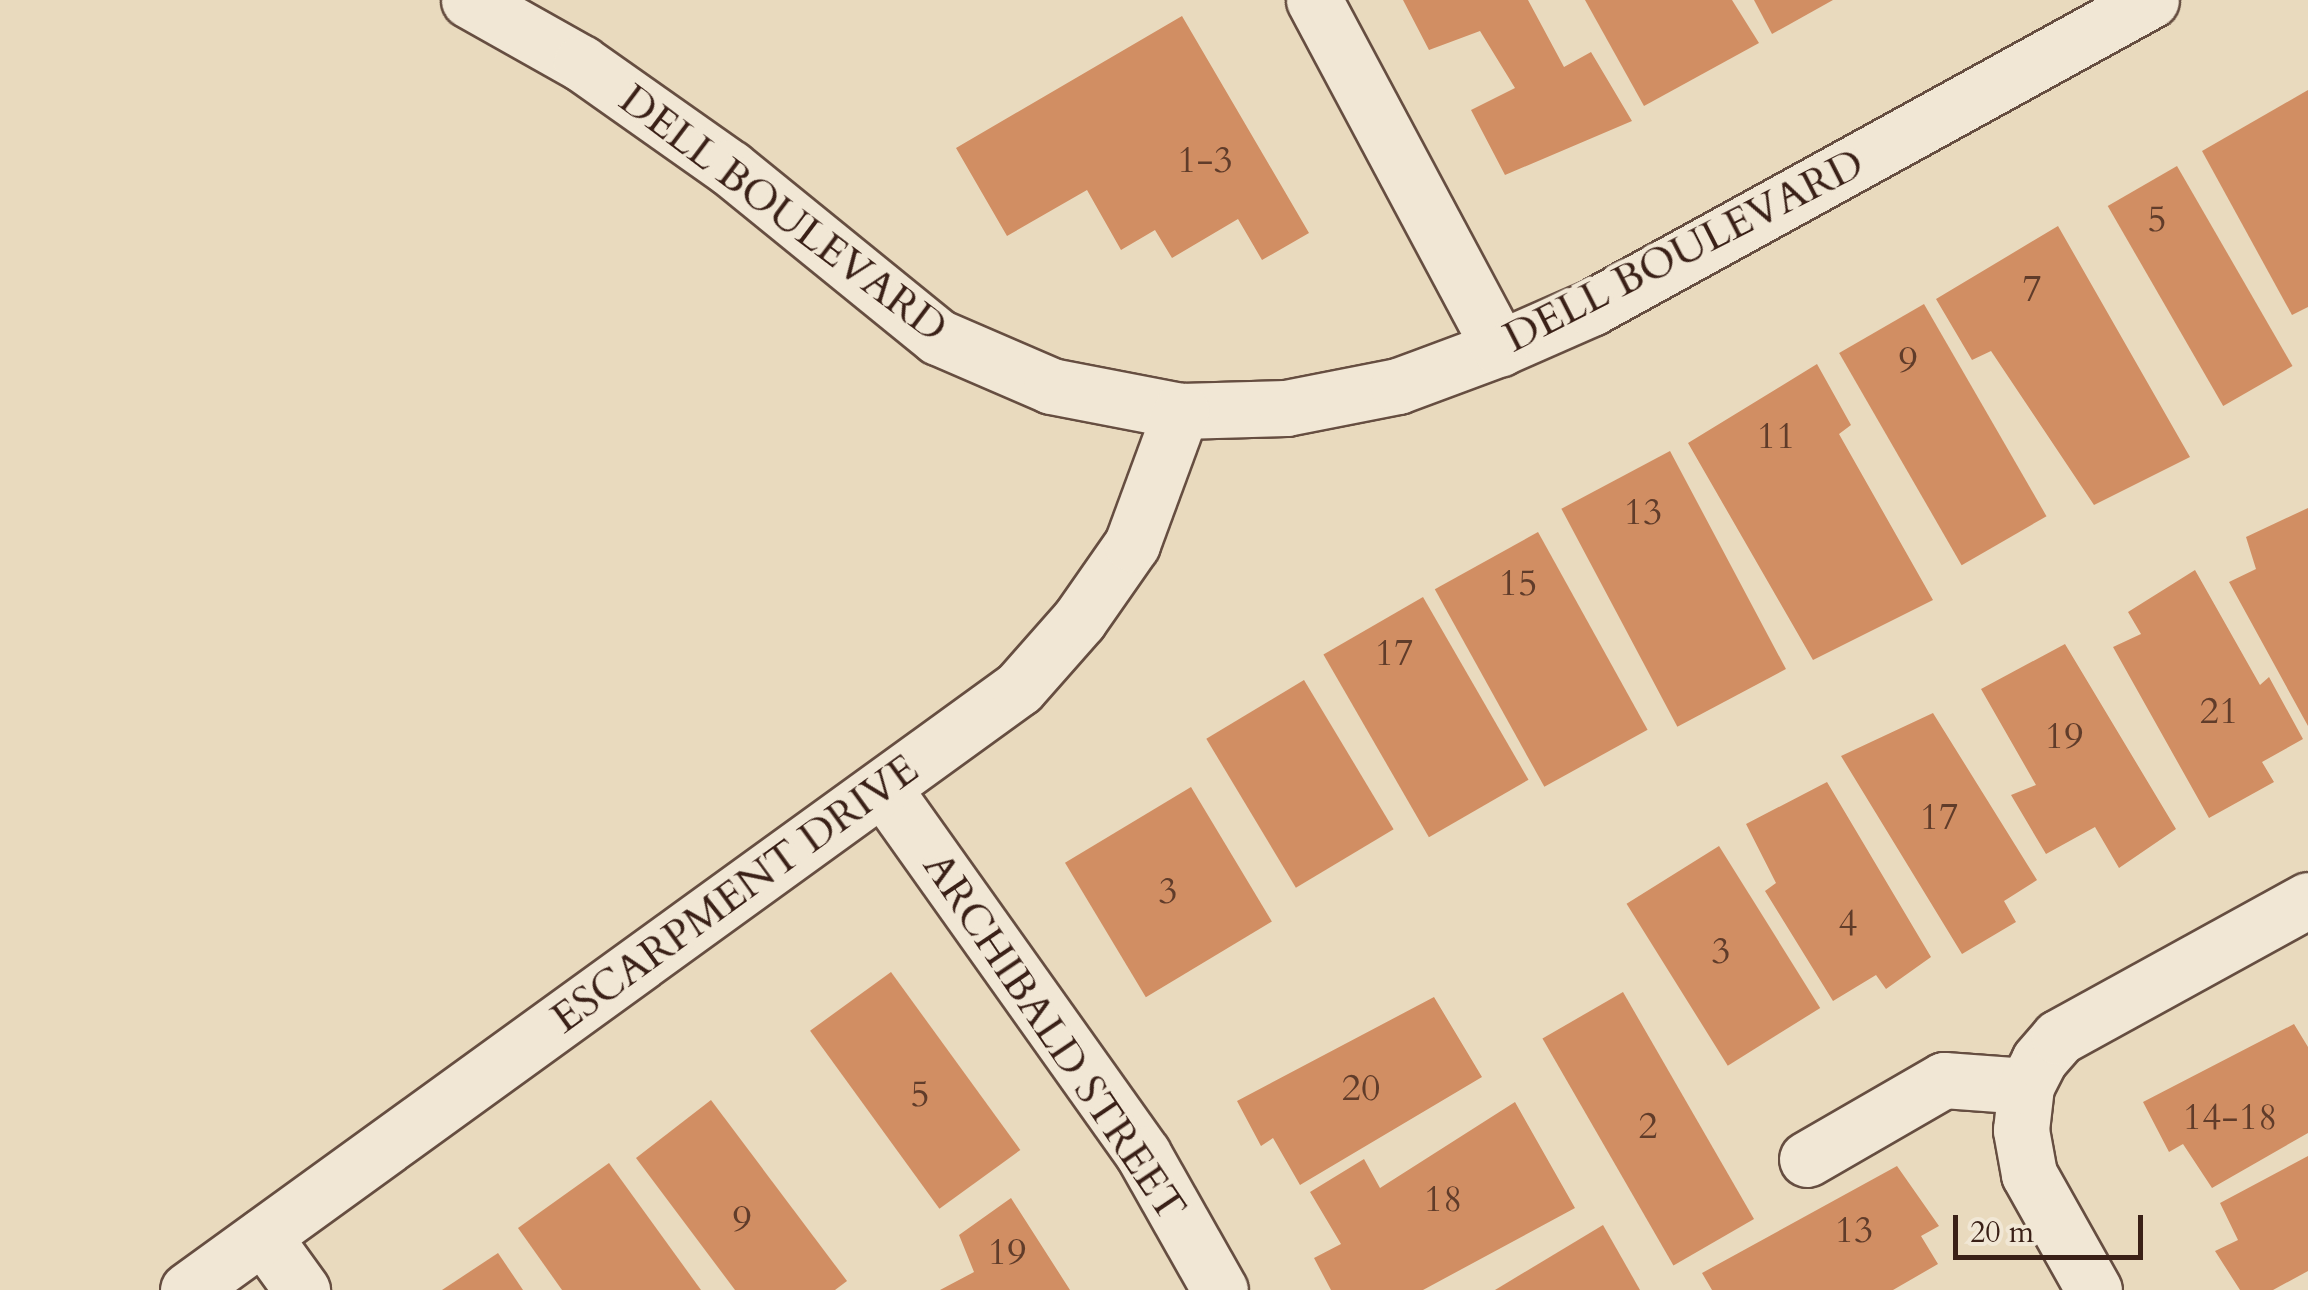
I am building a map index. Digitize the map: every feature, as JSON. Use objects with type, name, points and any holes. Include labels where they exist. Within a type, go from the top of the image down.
[{"type":"street","name":"DELL BOULEVARD","points":[[470,0],[581,63],[730,168],[938,337],[1051,386],[1182,412],[1286,408],[1398,386],[1500,348],[1592,308],[2151,0]]},
{"type":"street","points":[[1314,0],[1500,348]]},
{"type":"street","name":"ESCARPMENT DRIVE","points":[[188,1290],[1018,688],[1079,620],[1132,544],[1182,412]]},
{"type":"street","name":"ARCHIBALD STREET","points":[[883,788],[1143,1154],[1220,1290]]},
{"type":"street","points":[[2094,1290],[2029,1174],[2021,1130],[2026,1086],[2039,1060],[2059,1038],[2308,900]]},
{"type":"street","points":[[1807,1159],[1944,1080],[2026,1086]]},
{"type":"street","points":[[262,1236],[302,1290]]},
{"type":"building","points":[[1403,0],[1528,0],[1564,67],[1591,52],[1632,121],[1505,175],[1471,110],[1515,88],[1480,31],[1429,50]]},
{"type":"building","points":[[1585,0],[1732,0],[1759,43],[1644,106]]},
{"type":"building","points":[[1754,0],[1833,0],[1772,34]]},
{"type":"building","points":[[1182,16],[1309,233],[1262,260],[1238,219],[1172,258],[1155,230],[1121,250],[1087,190],[1007,236],[956,148]]},
{"type":"building","points":[[2308,90],[2308,307],[2292,315],[2202,151]]},
{"type":"building","points":[[2177,166],[2292,366],[2223,406],[2108,206]]},
{"type":"building","points":[[2058,226],[2190,457],[2094,505],[1991,351],[1972,360],[1936,299]]},
{"type":"building","points":[[1924,304],[2046,516],[1962,565],[1839,353]]},
{"type":"building","points":[[1817,364],[1851,425],[1839,434],[1933,600],[1813,660],[1688,443]]},
{"type":"building","points":[[1670,451],[1786,669],[1677,727],[1561,509]]},
{"type":"building","points":[[2308,508],[2308,726],[2229,582],[2256,569],[2246,537]]},
{"type":"building","points":[[1538,532],[1648,730],[1544,787],[1435,589]]},
{"type":"building","points":[[2195,570],[2260,685],[2269,677],[2303,739],[2262,762],[2274,782],[2209,818],[2113,647],[2141,634],[2128,612]]},
{"type":"building","points":[[1423,597],[1528,780],[1429,837],[1323,654]]},
{"type":"building","points":[[2065,644],[2176,829],[2119,868],[2095,827],[2046,854],[2011,795],[2036,785],[1981,689]]},
{"type":"building","points":[[1304,680],[1394,829],[1296,888],[1206,739]]},
{"type":"building","points":[[1933,713],[2037,880],[2004,901],[2016,922],[1962,954],[1841,756]]},
{"type":"building","points":[[1827,782],[1931,957],[1886,989],[1876,975],[1833,1001],[1765,891],[1776,883],[1746,824]]},
{"type":"building","points":[[1191,787],[1272,922],[1146,997],[1065,863]]},
{"type":"building","points":[[1719,846],[1820,1008],[1728,1066],[1627,904]]},
{"type":"building","points":[[891,972],[1020,1150],[939,1209],[810,1031]]},
{"type":"building","points":[[1623,992],[1754,1219],[1673,1265],[1542,1038]]},
{"type":"building","points":[[1434,997],[1482,1077],[1300,1185],[1273,1138],[1261,1146],[1237,1101]]},
{"type":"building","points":[[2294,1024],[2308,1047],[2308,1133],[2212,1188],[2183,1144],[2169,1152],[2143,1102]]},
{"type":"building","points":[[711,1100],[847,1281],[835,1290],[735,1290],[636,1158]]},
{"type":"building","points":[[1515,1102],[1575,1208],[1423,1290],[1331,1290],[1314,1258],[1341,1244],[1310,1192],[1364,1159],[1380,1188]]},
{"type":"building","points":[[2308,1156],[2308,1271],[2273,1290],[2240,1290],[2215,1251],[2238,1240],[2220,1203]]},
{"type":"building","points":[[609,1163],[701,1290],[562,1290],[518,1228]]},
{"type":"building","points":[[1897,1166],[1939,1226],[1921,1236],[1938,1264],[1893,1290],[1712,1290],[1702,1273]]},
{"type":"building","points":[[1011,1198],[1070,1290],[940,1290],[974,1272],[959,1235]]},
{"type":"building","points":[[1603,1225],[1640,1290],[1495,1290]]},
{"type":"building","points":[[498,1253],[523,1290],[442,1290]]}]
